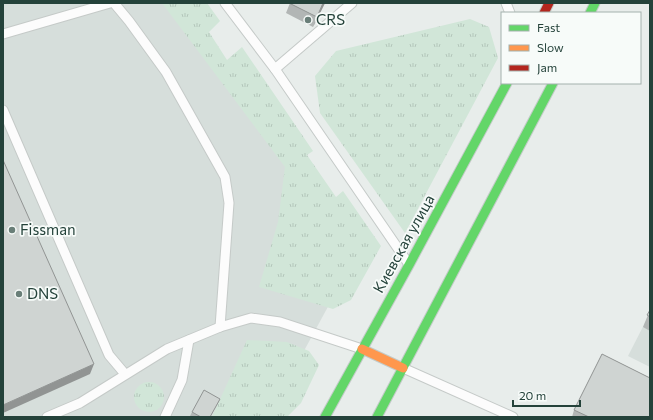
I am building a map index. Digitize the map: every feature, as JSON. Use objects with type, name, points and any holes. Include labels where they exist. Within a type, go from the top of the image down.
[{"type":"main road","points":[[544,12],[549,3]]},
{"type":"main road","points":[[590,12],[595,3]]},
{"type":"main road","name":"Киевская улица","points":[[325,417],[506,84]]},
{"type":"main road","points":[[377,417],[552,84]]},
{"type":"main road","points":[[362,348],[403,368]]},
{"type":"lane","points":[[3,34],[110,3]]},
{"type":"lane","points":[[114,3],[166,72],[224,177],[229,203],[220,326]]},
{"type":"lane","points":[[225,3],[275,69],[409,265]]},
{"type":"lane","points":[[275,69],[352,3]]},
{"type":"lane","points":[[3,110],[109,355],[125,374]]},
{"type":"lane","points":[[47,417],[80,403],[167,349],[220,326],[251,318],[280,322],[362,348]]},
{"type":"lane","points":[[165,417],[182,380],[189,340]]},
{"type":"lane","points":[[403,368],[513,417]]},
{"type":"shaded area","points":[[3,3],[177,3],[361,246],[268,417],[3,417]]},
{"type":"shaded area","points":[[650,313],[650,367],[628,356]]},
{"type":"green space","points":[[162,3],[207,3],[220,21],[209,32],[227,60],[242,47],[313,151],[307,155],[336,197],[343,191],[381,246],[351,300],[333,309],[259,287],[278,222],[285,167]]},
{"type":"green space","points":[[470,19],[489,27],[498,58],[405,233],[320,113],[315,76],[336,51]]},
{"type":"green space","points":[[247,340],[287,342],[309,351],[319,365],[301,403],[287,417],[212,417]]},
{"type":"green space","points":[[149,382],[160,386],[164,397],[160,408],[149,412],[138,408],[134,397],[138,386]]},
{"type":"building","points":[[289,3],[323,3],[317,17]]},
{"type":"building","points":[[3,160],[94,364],[3,405]]},
{"type":"building","points":[[650,310],[650,317],[647,315]]},
{"type":"building","points":[[602,354],[650,378],[650,417],[589,417],[574,410]]},
{"type":"building","points":[[204,390],[220,399],[210,417],[201,417],[192,412]]},
{"type":"traffic: fast","points":[[590,12],[595,3]]},
{"type":"traffic: fast","points":[[325,417],[506,84]]},
{"type":"traffic: fast","points":[[377,417],[552,84]]},
{"type":"traffic: slow","points":[[362,349],[403,368]]},
{"type":"traffic: jam","points":[[544,12],[549,3]]},
{"type":"place","name":"CRS","points":[[308,20]]},
{"type":"place","name":"Fissman","points":[[12,230]]},
{"type":"place","name":"DNS","points":[[19,294]]}]
